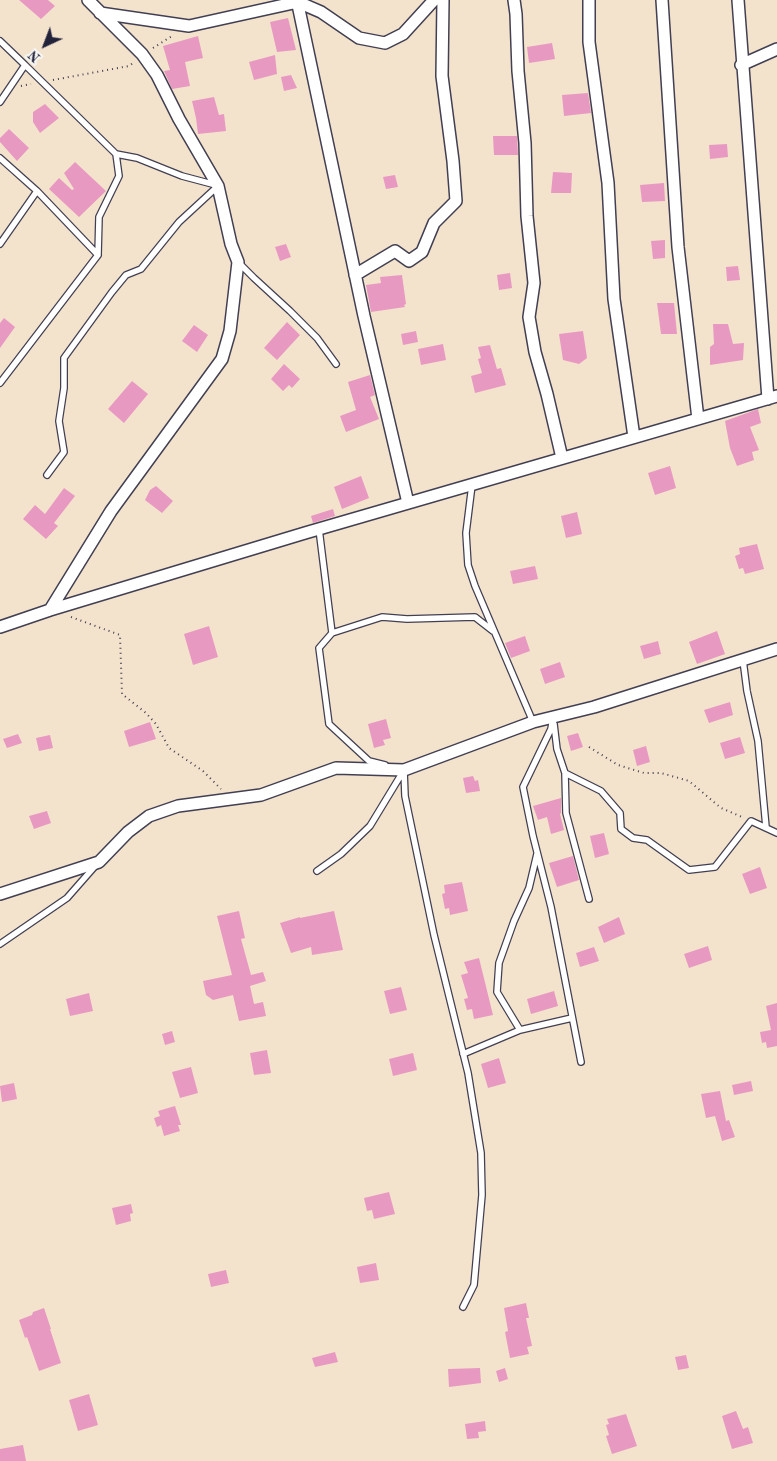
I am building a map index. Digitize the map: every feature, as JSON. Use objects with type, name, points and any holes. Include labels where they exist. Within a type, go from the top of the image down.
[{"type":"street","points":[[50,610],[111,511],[222,359],[230,331],[238,262],[231,244],[218,186],[179,119],[157,75],[143,56],[88,0]]},
{"type":"street","points":[[100,13],[189,26],[297,1],[321,12],[359,38],[385,44],[403,34],[434,0]]},
{"type":"street","points":[[355,275],[395,251],[409,261],[422,252],[434,224],[456,201],[442,76],[443,0]]},
{"type":"street","points":[[514,0],[525,144],[527,216],[534,283],[529,317],[535,352],[562,458]]},
{"type":"street","points":[[589,0],[590,42],[608,184],[614,299],[634,437]]},
{"type":"street","points":[[662,0],[678,247],[698,419]]},
{"type":"street","points":[[0,627],[50,610],[319,529],[773,398],[742,64],[738,0]]},
{"type":"street","points":[[297,1],[355,275],[408,503]]},
{"type":"street","points":[[742,64],[777,49]]},
{"type":"street","points":[[0,894],[99,862],[128,832],[150,816],[178,806],[261,795],[336,768],[404,770],[533,722],[594,707],[777,649]]},
{"type":"lane","points":[[0,41],[116,154],[137,158],[182,176],[218,186]]},
{"type":"lane","points":[[0,102],[25,66]]},
{"type":"lane","points":[[0,383],[98,255],[99,217],[119,176],[116,154]]},
{"type":"lane","points":[[0,158],[37,192],[98,255]]},
{"type":"lane","points":[[47,474],[64,452],[59,421],[64,388],[64,358],[126,274],[141,269],[178,222],[218,186]]},
{"type":"lane","points":[[0,244],[37,192]]},
{"type":"lane","points":[[238,262],[317,338],[336,364]]},
{"type":"lane","points":[[472,485],[466,533],[468,565],[475,586],[533,722]]},
{"type":"lane","points":[[319,529],[332,633]]},
{"type":"lane","points":[[404,770],[369,761],[329,724],[319,648],[332,633],[382,617],[407,619],[475,617],[495,632]]},
{"type":"lane","points":[[743,660],[747,691],[758,741],[766,827]]},
{"type":"lane","points":[[553,717],[556,749],[564,773],[566,813],[589,900]]},
{"type":"lane","points":[[553,717],[551,729],[523,787],[551,907],[581,1062]]},
{"type":"lane","points":[[317,871],[341,854],[370,826],[404,770]]},
{"type":"lane","points":[[404,770],[404,796],[434,935],[468,1073],[481,1153],[482,1195],[474,1285],[463,1307]]},
{"type":"lane","points":[[564,773],[601,791],[620,813],[622,829],[627,834],[633,838],[647,840],[689,870],[715,867],[751,821],[777,833]]},
{"type":"lane","points":[[520,1030],[497,992],[499,963],[514,921],[530,888],[537,852]]},
{"type":"lane","points":[[0,944],[67,898],[99,862]]},
{"type":"lane","points":[[463,1054],[520,1030],[572,1018]]},
{"type":"path","points":[[10,88],[129,66],[160,43],[189,26]]},
{"type":"path","points":[[68,616],[120,635],[122,694],[146,713],[156,724],[169,748],[203,771],[232,799]]},
{"type":"path","points":[[589,747],[618,765],[644,773],[661,772],[689,781],[722,808],[751,821]]},
{"type":"building","points":[[19,0],[48,0],[55,6],[41,19]]},
{"type":"building","points":[[288,18],[296,50],[277,52],[270,22]]},
{"type":"building","points":[[198,36],[203,58],[185,62],[190,86],[172,89],[164,71],[170,70],[163,46]]},
{"type":"building","points":[[552,43],[555,59],[529,63],[527,47]]},
{"type":"building","points":[[275,55],[277,74],[254,80],[249,62]]},
{"type":"building","points":[[291,75],[297,88],[284,91],[281,77]]},
{"type":"building","points":[[588,93],[591,113],[564,116],[562,95]]},
{"type":"building","points":[[214,97],[219,115],[224,114],[226,131],[198,134],[192,101]]},
{"type":"building","points":[[45,104],[59,118],[40,133],[33,122],[33,112]]},
{"type":"building","points":[[9,129],[29,148],[17,161],[0,142],[0,138]]},
{"type":"building","points":[[493,136],[517,136],[518,155],[494,155]]},
{"type":"building","points":[[727,144],[728,157],[710,159],[709,145]]},
{"type":"building","points":[[75,162],[106,191],[79,217],[49,189],[59,178],[72,190],[74,189],[64,173]]},
{"type":"building","points":[[553,172],[572,173],[571,193],[551,193]]},
{"type":"building","points":[[395,175],[398,187],[386,189],[383,177]]},
{"type":"building","points":[[664,183],[665,201],[642,202],[640,185]]},
{"type":"building","points":[[665,240],[665,258],[653,259],[651,241]]},
{"type":"building","points":[[286,244],[291,257],[280,261],[275,247]]},
{"type":"building","points":[[738,266],[740,280],[727,281],[726,267]]},
{"type":"building","points":[[510,273],[512,288],[499,290],[497,275]]},
{"type":"building","points":[[402,275],[405,307],[371,312],[366,285],[381,283],[380,277]]},
{"type":"building","points":[[657,303],[674,303],[677,334],[661,334]]},
{"type":"building","points":[[4,318],[15,327],[0,348],[0,323]]},
{"type":"building","points":[[287,322],[300,335],[277,360],[264,348]]},
{"type":"building","points":[[713,324],[728,324],[733,344],[744,343],[743,360],[710,365],[710,347],[714,344]]},
{"type":"building","points":[[194,325],[208,335],[197,352],[182,341]]},
{"type":"building","points":[[416,331],[418,342],[403,345],[401,334]]},
{"type":"building","points":[[583,331],[587,358],[579,364],[563,360],[559,334]]},
{"type":"building","points":[[443,344],[446,360],[421,365],[418,349]]},
{"type":"building","points":[[490,345],[497,369],[501,368],[506,385],[475,393],[471,376],[482,373],[478,359],[481,358],[478,347]]},
{"type":"building","points":[[284,364],[300,379],[292,388],[289,385],[283,391],[271,379]]},
{"type":"building","points":[[370,375],[375,395],[370,397],[379,419],[346,432],[340,416],[356,410],[348,382]]},
{"type":"building","points":[[132,381],[148,394],[124,423],[108,409]]},
{"type":"building","points":[[758,409],[761,423],[750,427],[759,450],[752,452],[754,460],[737,466],[730,448],[725,421]]},
{"type":"building","points":[[670,466],[676,488],[655,495],[648,473]]},
{"type":"building","points":[[361,476],[369,498],[342,509],[334,487]]},
{"type":"building","points":[[156,486],[173,501],[162,513],[145,500],[150,490]]},
{"type":"building","points":[[64,488],[75,496],[54,523],[58,526],[46,539],[23,519],[35,505],[45,514]]},
{"type":"building","points":[[333,509],[335,516],[313,523],[311,516]]},
{"type":"building","points":[[577,512],[582,534],[566,538],[561,516]]},
{"type":"building","points":[[757,544],[764,569],[745,574],[743,568],[739,569],[735,556],[740,554],[739,548]]},
{"type":"building","points":[[535,566],[538,579],[513,584],[510,571]]},
{"type":"building","points":[[209,626],[218,657],[193,665],[184,634]]},
{"type":"building","points":[[717,631],[725,654],[697,664],[689,642]]},
{"type":"building","points":[[525,636],[530,651],[511,658],[505,643]]},
{"type":"building","points":[[658,641],[661,654],[644,659],[640,646]]},
{"type":"building","points":[[560,662],[565,677],[545,684],[540,669]]},
{"type":"building","points":[[730,702],[733,715],[709,723],[704,710]]},
{"type":"building","points":[[386,719],[391,738],[383,740],[385,745],[374,748],[368,724]]},
{"type":"building","points":[[150,722],[156,739],[129,747],[124,731]]},
{"type":"building","points":[[578,733],[583,747],[571,751],[567,736]]},
{"type":"building","points":[[18,734],[22,743],[7,748],[3,739]]},
{"type":"building","points":[[50,735],[53,748],[39,751],[36,738]]},
{"type":"building","points":[[740,737],[745,753],[725,759],[720,743]]},
{"type":"building","points":[[646,746],[650,762],[637,766],[633,750]]},
{"type":"building","points":[[473,776],[475,781],[478,780],[480,791],[466,793],[463,778]]},
{"type":"building","points":[[561,798],[560,814],[564,830],[551,834],[547,817],[538,820],[533,806]]},
{"type":"building","points":[[47,811],[51,823],[34,829],[29,816]]},
{"type":"building","points":[[604,833],[609,854],[595,858],[590,836]]},
{"type":"building","points":[[573,856],[579,880],[557,887],[549,863]]},
{"type":"building","points":[[760,867],[767,888],[750,894],[742,874]]},
{"type":"building","points":[[462,882],[468,911],[450,915],[449,908],[445,909],[442,894],[445,893],[444,885]]},
{"type":"building","points":[[239,911],[245,938],[241,939],[251,975],[263,972],[266,981],[250,986],[254,1004],[263,1002],[266,1016],[239,1021],[233,995],[213,1000],[206,995],[203,981],[232,975],[217,916]]},
{"type":"building","points":[[334,911],[343,950],[312,955],[311,947],[291,953],[280,923],[300,917]]},
{"type":"building","points":[[619,917],[625,934],[604,943],[598,927]]},
{"type":"building","points":[[708,946],[712,960],[689,968],[684,954]]},
{"type":"building","points":[[594,947],[599,961],[580,967],[576,953]]},
{"type":"building","points":[[479,958],[493,1015],[474,1019],[472,1009],[467,1010],[464,999],[468,998],[461,975],[468,973],[464,962]]},
{"type":"building","points":[[401,987],[407,1010],[390,1014],[384,991]]},
{"type":"building","points":[[554,991],[558,1006],[531,1014],[527,999]]},
{"type":"building","points":[[89,993],[93,1011],[70,1016],[66,999]]},
{"type":"building","points":[[777,1003],[777,1046],[767,1048],[766,1042],[762,1043],[760,1032],[771,1030],[766,1006]]},
{"type":"building","points":[[172,1031],[175,1042],[165,1045],[162,1034]]},
{"type":"building","points":[[267,1050],[271,1073],[254,1075],[250,1053]]},
{"type":"building","points":[[413,1053],[417,1070],[393,1076],[389,1059]]},
{"type":"building","points":[[499,1058],[506,1083],[488,1088],[481,1064]]},
{"type":"building","points":[[191,1067],[198,1093],[180,1098],[172,1072]]},
{"type":"building","points":[[751,1081],[753,1091],[734,1095],[732,1085]]},
{"type":"building","points":[[14,1083],[17,1099],[2,1102],[0,1086]]},
{"type":"building","points":[[720,1091],[726,1121],[729,1120],[735,1137],[722,1141],[715,1116],[706,1118],[701,1094]]},
{"type":"building","points":[[175,1106],[181,1125],[178,1125],[180,1131],[164,1136],[161,1125],[157,1127],[154,1118],[160,1116],[158,1111]]},
{"type":"building","points":[[389,1192],[395,1214],[374,1219],[372,1210],[367,1211],[364,1198]]},
{"type":"building","points":[[131,1204],[133,1213],[130,1214],[131,1221],[116,1225],[112,1208]]},
{"type":"building","points":[[376,1263],[379,1280],[360,1283],[357,1267]]},
{"type":"building","points":[[226,1270],[229,1283],[211,1287],[208,1274]]},
{"type":"building","points":[[526,1303],[529,1318],[526,1318],[532,1346],[527,1347],[529,1354],[510,1358],[505,1332],[508,1331],[504,1308]]},
{"type":"building","points":[[44,1308],[61,1363],[39,1371],[19,1320]]},
{"type":"building","points":[[335,1352],[338,1362],[315,1367],[312,1358]]},
{"type":"building","points":[[686,1355],[689,1368],[678,1370],[675,1357]]},
{"type":"building","points":[[480,1368],[481,1383],[449,1387],[448,1369]]},
{"type":"building","points":[[505,1368],[508,1379],[499,1382],[496,1371]]},
{"type":"building","points":[[89,1394],[98,1425],[78,1431],[69,1400]]},
{"type":"building","points":[[736,1411],[743,1429],[748,1427],[753,1443],[732,1449],[722,1416]]},
{"type":"building","points":[[626,1414],[637,1446],[612,1454],[606,1436],[609,1435],[606,1425],[609,1424],[607,1419]]},
{"type":"building","points":[[485,1421],[486,1431],[478,1432],[479,1438],[467,1439],[465,1424]]},
{"type":"building","points":[[23,1445],[26,1461],[0,1461],[0,1449]]}]
